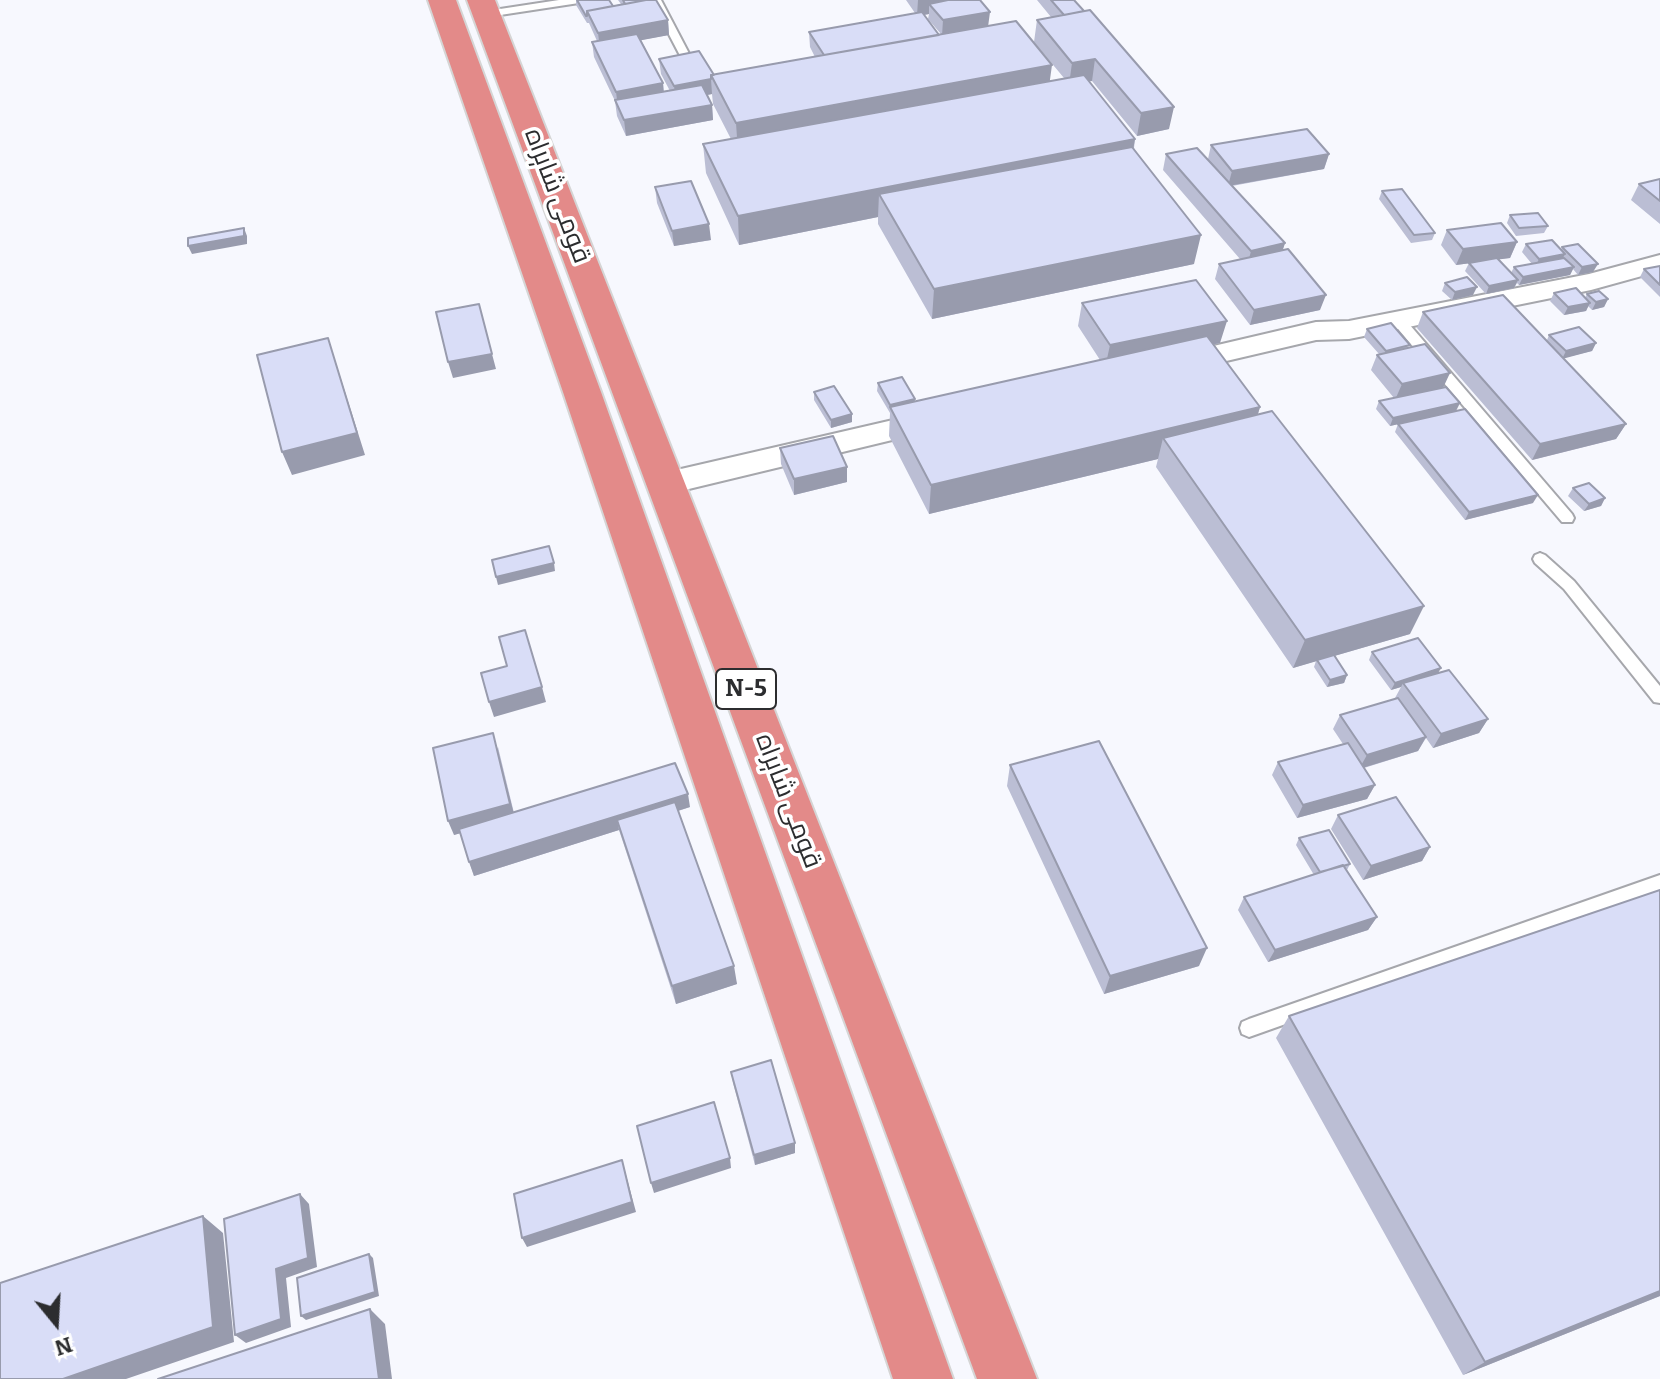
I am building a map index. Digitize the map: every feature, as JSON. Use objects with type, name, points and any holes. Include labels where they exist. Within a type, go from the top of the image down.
[{"type":"highway","name":"قومی شاہراہ","points":[[442,0],[582,392],[923,1379]]},
{"type":"highway","name":"قومی شاہراہ","points":[[484,7],[1007,1379]]},
{"type":"street","points":[[1146,371],[1316,331],[1349,330],[1591,282],[1660,263]]},
{"type":"street","points":[[668,483],[961,414]]},
{"type":"lane","points":[[484,7],[579,0]]},
{"type":"lane","points":[[656,0],[690,65]]},
{"type":"lane","points":[[1398,320],[1567,518]]},
{"type":"lane","points":[[1540,559],[1569,585],[1660,697]]},
{"type":"lane","points":[[1249,1028],[1660,883]]},
{"type":"building","points":[[577,0],[609,0],[613,6],[587,11],[586,16]]},
{"type":"building","points":[[623,0],[646,0],[625,4]]},
{"type":"building","points":[[656,0],[668,20],[598,33],[587,11]]},
{"type":"building","points":[[948,0],[980,0],[990,12],[943,20],[929,4]]},
{"type":"building","points":[[1051,0],[1074,0],[1084,11],[1064,15]]},
{"type":"building","points":[[1090,10],[1174,107],[1141,113],[1095,59],[1072,63],[1037,20]]},
{"type":"building","points":[[922,12],[939,35],[824,55],[809,32]]},
{"type":"building","points":[[1016,21],[1052,65],[736,123],[711,75]]},
{"type":"building","points":[[637,34],[663,83],[616,92],[592,42]]},
{"type":"building","points":[[699,51],[714,75],[711,79],[674,86],[659,59]]},
{"type":"building","points":[[1084,75],[1135,139],[738,216],[703,144]]},
{"type":"building","points":[[702,85],[712,105],[624,120],[615,100]]},
{"type":"building","points":[[1307,129],[1329,154],[1232,171],[1211,145]]},
{"type":"building","points":[[1132,147],[1201,235],[934,289],[879,194]]},
{"type":"building","points":[[1197,148],[1285,243],[1251,251],[1166,154]]},
{"type":"building","points":[[1660,179],[1660,201],[1639,184]]},
{"type":"building","points":[[691,181],[709,224],[672,231],[655,187]]},
{"type":"building","points":[[1402,189],[1435,233],[1414,235],[1382,191]]},
{"type":"building","points":[[1538,213],[1548,226],[1519,228],[1510,215]]},
{"type":"building","points":[[1501,223],[1517,242],[1463,249],[1447,230]]},
{"type":"building","points":[[244,228],[244,236],[188,246],[188,238]]},
{"type":"building","points":[[1552,240],[1565,254],[1539,259],[1526,244]]},
{"type":"building","points":[[1578,244],[1598,264],[1582,267],[1562,247]]},
{"type":"building","points":[[1288,249],[1326,295],[1254,310],[1219,264]]},
{"type":"building","points":[[1497,258],[1518,280],[1489,286],[1469,263]]},
{"type":"building","points":[[1564,258],[1574,267],[1523,277],[1514,267]]},
{"type":"building","points":[[1660,266],[1660,285],[1644,269]]},
{"type":"building","points":[[1467,277],[1477,287],[1455,292],[1445,283]]},
{"type":"building","points":[[1196,280],[1227,321],[1110,345],[1082,303]]},
{"type":"building","points":[[1576,288],[1590,303],[1568,307],[1554,293]]},
{"type":"building","points":[[1599,291],[1608,299],[1596,302],[1587,294]]},
{"type":"building","points":[[1503,295],[1626,424],[1540,444],[1423,312]]},
{"type":"building","points":[[479,304],[492,354],[448,362],[436,312]]},
{"type":"building","points":[[1391,323],[1410,345],[1386,351],[1367,329]]},
{"type":"building","points":[[1579,327],[1596,343],[1566,351],[1549,335]]},
{"type":"building","points":[[1207,336],[1260,407],[931,485],[890,407]]},
{"type":"building","points":[[328,338],[357,433],[282,452],[257,355]]},
{"type":"building","points":[[1425,344],[1450,373],[1402,384],[1377,355]]},
{"type":"building","points":[[902,377],[915,399],[890,405],[878,383]]},
{"type":"building","points":[[834,386],[852,414],[831,420],[814,392]]},
{"type":"building","points":[[1446,387],[1460,403],[1393,418],[1379,401]]},
{"type":"building","points":[[1465,409],[1538,495],[1469,512],[1398,424]]},
{"type":"building","points":[[1272,411],[1424,606],[1305,640],[1163,438]]},
{"type":"building","points":[[833,436],[847,467],[794,479],[780,448]]},
{"type":"building","points":[[1589,483],[1605,498],[1589,504],[1573,488]]},
{"type":"building","points":[[549,546],[554,563],[496,577],[492,560]]},
{"type":"building","points":[[525,630],[542,687],[489,702],[481,673],[507,666],[499,637]]},
{"type":"building","points":[[1418,638],[1441,668],[1395,683],[1372,652]]},
{"type":"building","points":[[1334,655],[1347,675],[1330,680],[1317,660]]},
{"type":"building","points":[[1449,670],[1488,719],[1441,734],[1403,683]]},
{"type":"building","points":[[1398,698],[1426,737],[1367,755],[1340,715]]},
{"type":"building","points":[[493,733],[510,804],[448,821],[433,748]]},
{"type":"building","points":[[1099,741],[1207,948],[1110,976],[1010,765]]},
{"type":"building","points":[[1348,743],[1375,785],[1303,805],[1278,762]]},
{"type":"building","points":[[675,763],[688,794],[469,862],[459,829]]},
{"type":"building","points":[[1396,797],[1430,847],[1371,866],[1338,815]]},
{"type":"building","points":[[675,802],[734,966],[672,986],[617,820]]},
{"type":"building","points":[[1329,830],[1350,864],[1320,872],[1299,838]]},
{"type":"building","points":[[1343,865],[1377,917],[1275,950],[1244,897]]},
{"type":"building","points":[[1660,890],[1660,1291],[1485,1362],[1289,1016]]},
{"type":"building","points":[[771,1060],[795,1143],[754,1155],[731,1072]]},
{"type":"building","points":[[714,1102],[730,1158],[651,1183],[637,1126]]},
{"type":"building","points":[[622,1160],[632,1202],[522,1238],[514,1194]]},
{"type":"building","points":[[300,1194],[308,1258],[276,1269],[281,1319],[235,1335],[224,1219]]},
{"type":"building","points":[[203,1216],[213,1327],[63,1379],[0,1379],[0,1283]]},
{"type":"building","points":[[369,1254],[375,1292],[301,1316],[297,1278]]},
{"type":"building","points":[[370,1309],[379,1379],[158,1379]]}]
